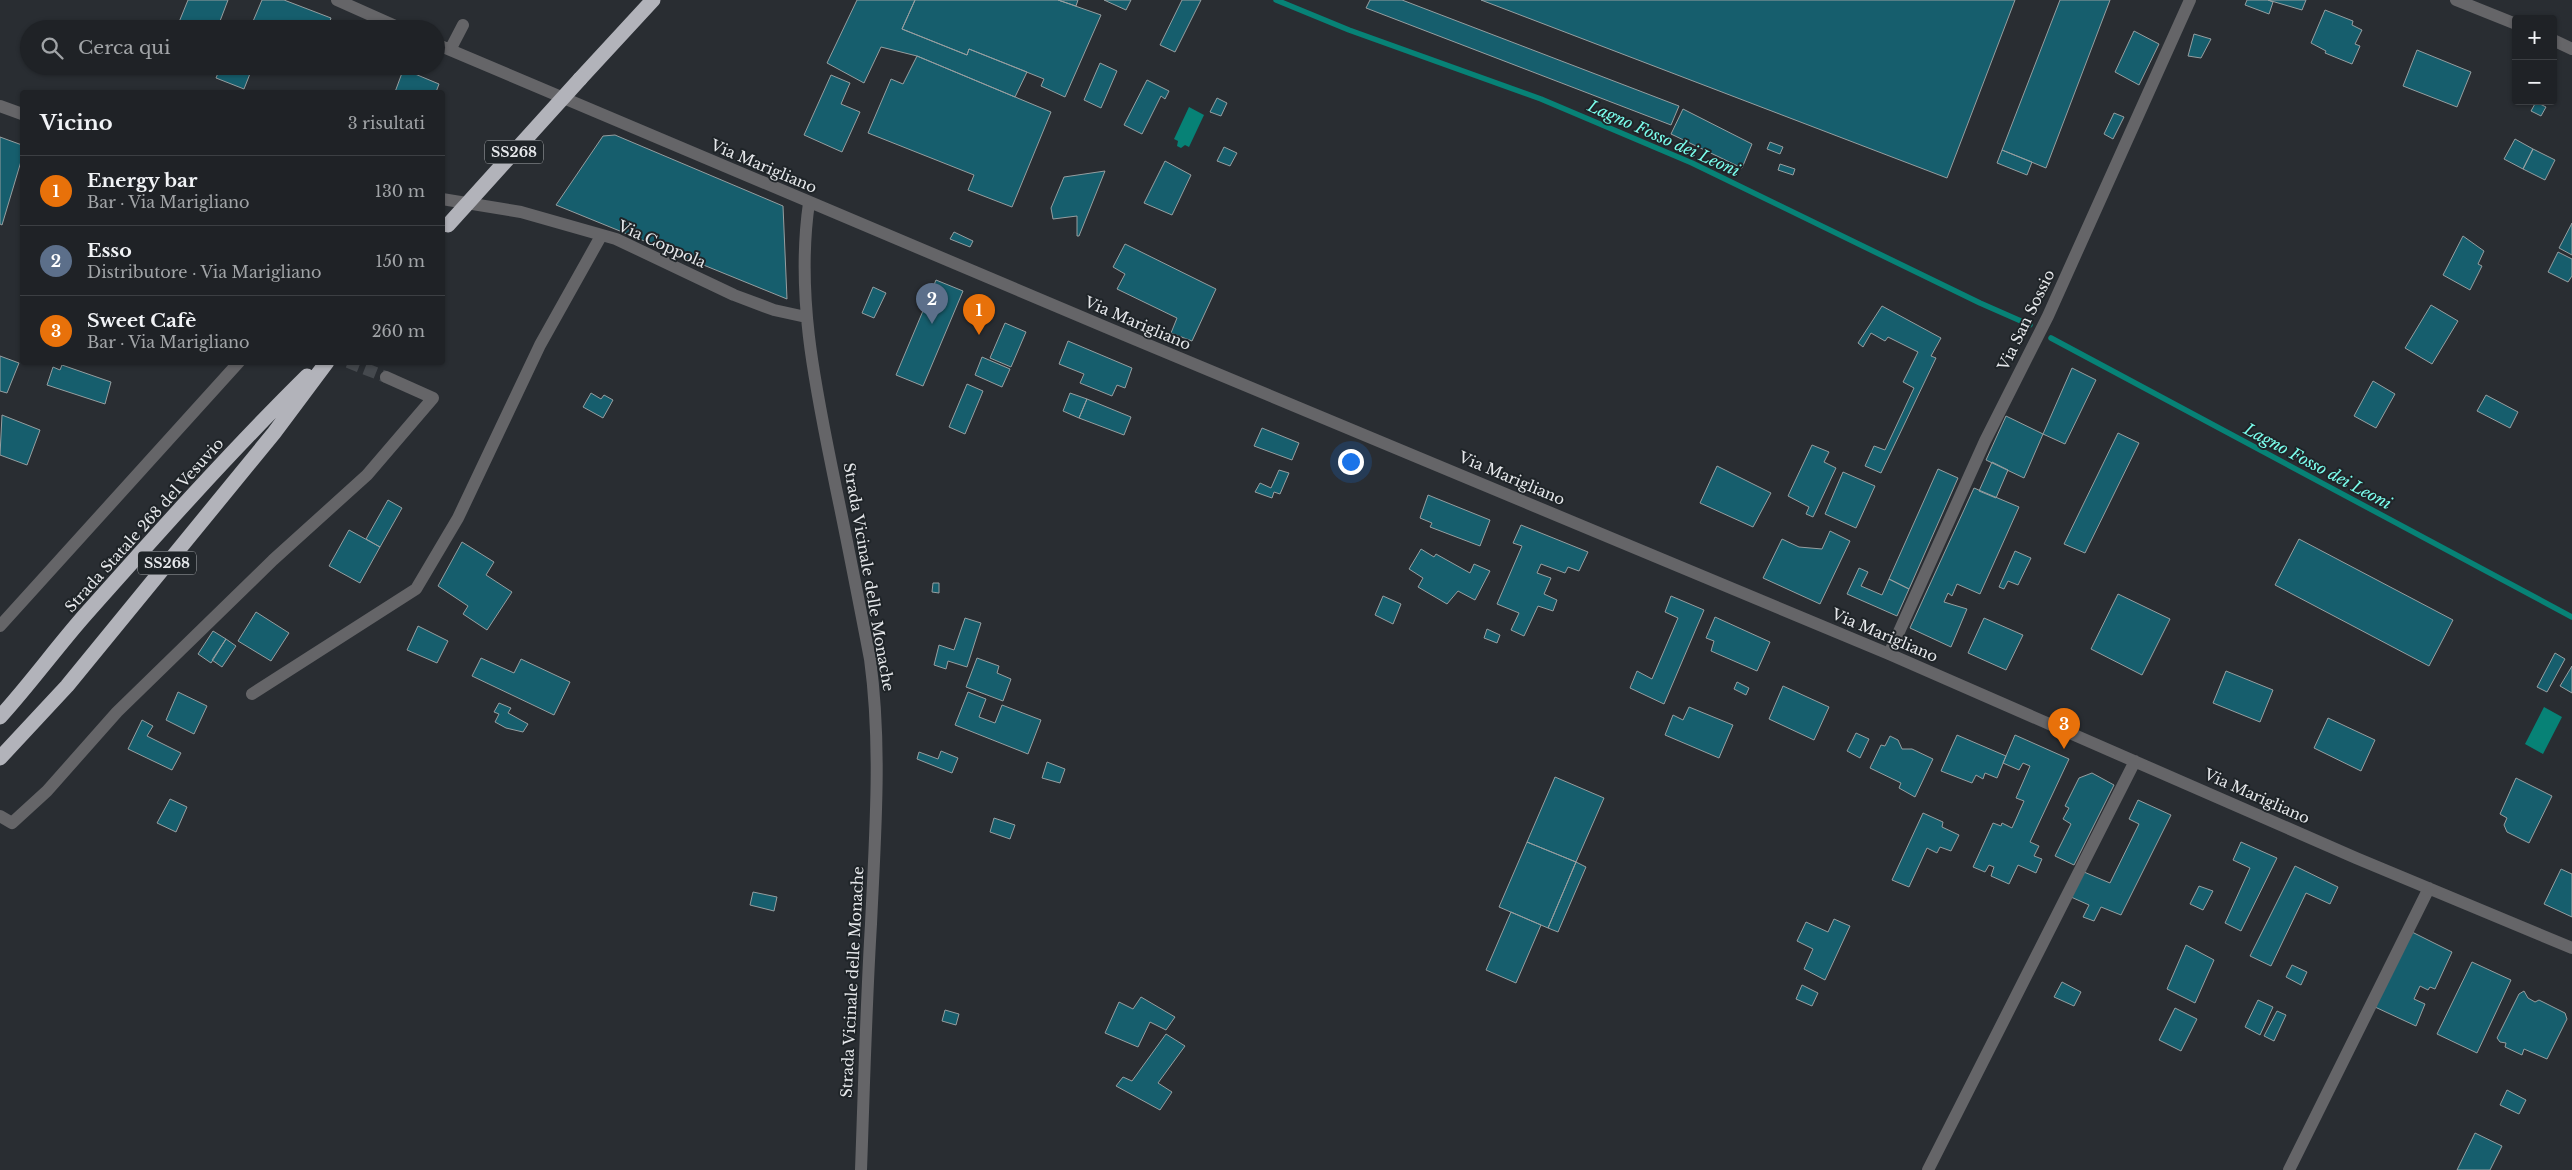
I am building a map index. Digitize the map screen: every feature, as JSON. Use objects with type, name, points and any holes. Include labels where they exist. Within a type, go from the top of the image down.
[{"type":"highway","name":"SS268","points":[[445,228],[653,0]]},
{"type":"highway","name":"Strada Statale 268 del Vesuvio","points":[[0,717],[91,609],[263,419],[318,365]]},
{"type":"highway","name":"SS268","points":[[0,758],[67,686],[274,433],[325,365]]},
{"type":"street","points":[[337,0],[382,20]]},
{"type":"street","name":"Via San Sossio","points":[[1889,654],[1985,441],[2048,316],[2190,0]]},
{"type":"street","points":[[2456,0],[2512,22]]},
{"type":"street","points":[[450,50],[463,25]]},
{"type":"street","points":[[2557,42],[2572,49]]},
{"type":"street","name":"Via Marigliano","points":[[445,48],[809,203],[1889,654],[2572,948]]},
{"type":"street","points":[[0,106],[20,113]]},
{"type":"street","name":"Via Coppola","points":[[445,199],[521,212],[616,239],[734,295],[774,310],[806,317]]},
{"type":"street","name":"Strada Vicinale delle Monache","points":[[809,203],[804,276],[806,317],[824,430],[867,640],[875,694],[877,801],[866,1016],[861,1170]]},
{"type":"street","points":[[252,694],[268,681],[416,589],[458,518],[540,345],[570,287],[601,236]]},
{"type":"street","points":[[0,626],[236,365]]},
{"type":"street","points":[[0,816],[12,823],[47,791],[117,712],[273,560],[367,475],[433,398],[386,377]]},
{"type":"street","points":[[1928,1170],[2135,761]]},
{"type":"street","points":[[2289,1170],[2429,888]]},
{"type":"shaded area","points":[[1189,107],[1204,115],[1189,147],[1185,145],[1181,148],[1177,146],[1178,141],[1174,139]]},
{"type":"shaded area","points":[[2544,707],[2562,717],[2543,754],[2525,744]]},
{"type":"building","points":[[188,0],[228,0],[220,20],[180,20]]},
{"type":"building","points":[[262,0],[284,0],[331,18],[330,20],[254,20]]},
{"type":"building","points":[[857,0],[915,0],[902,29],[967,55],[969,49],[1027,72],[1015,97],[917,56],[881,47],[864,83],[827,63]]},
{"type":"building","points":[[915,0],[1058,0],[1101,15],[1065,97],[1041,86],[1044,79],[969,49],[967,55],[902,29]]},
{"type":"building","points":[[1058,0],[1078,0],[1076,6]]},
{"type":"building","points":[[1104,0],[1131,0],[1126,10]]},
{"type":"building","points":[[1182,0],[1201,0],[1175,52],[1160,45]]},
{"type":"building","points":[[1370,0],[1402,0],[1679,106],[1671,125],[1366,8]]},
{"type":"building","points":[[1481,0],[2015,0],[1947,178]]},
{"type":"building","points":[[2060,0],[2110,0],[2046,168],[2002,150]]},
{"type":"building","points":[[2247,0],[2268,0],[2273,2],[2269,14],[2245,5]]},
{"type":"building","points":[[2268,0],[2306,0],[2302,10]]},
{"type":"building","points":[[2325,10],[2353,21],[2352,25],[2362,30],[2355,44],[2360,46],[2352,64],[2325,53],[2326,51],[2311,43]]},
{"type":"building","points":[[2134,31],[2159,44],[2139,85],[2115,72]]},
{"type":"building","points":[[2194,34],[2211,39],[2201,58],[2188,56]]},
{"type":"building","points":[[2417,50],[2471,72],[2457,107],[2403,86]]},
{"type":"building","points":[[917,56],[1051,112],[1012,207],[968,190],[974,175],[868,133],[891,79],[903,84]]},
{"type":"building","points":[[1100,63],[1117,71],[1101,108],[1084,100]]},
{"type":"building","points":[[217,75],[249,75],[244,89],[216,78]]},
{"type":"building","points":[[401,75],[417,75],[439,84],[437,90],[396,90]]},
{"type":"building","points":[[831,75],[850,83],[841,104],[860,112],[842,152],[804,135]]},
{"type":"building","points":[[1147,80],[1169,91],[1165,99],[1161,96],[1142,134],[1124,125]]},
{"type":"building","points":[[1217,98],[1227,103],[1221,116],[1210,112]]},
{"type":"building","points":[[2534,105],[2546,107],[2541,116],[2531,111]]},
{"type":"building","points":[[1683,109],[1752,144],[1742,168],[1671,134]]},
{"type":"building","points":[[2114,113],[2124,117],[2113,139],[2104,134]]},
{"type":"building","points":[[615,135],[783,206],[787,299],[556,205],[603,136]]},
{"type":"building","points":[[0,137],[20,144],[20,165],[2,225],[0,224]]},
{"type":"building","points":[[2515,139],[2533,149],[2523,169],[2504,159]]},
{"type":"building","points":[[1770,142],[1783,147],[1780,154],[1767,149]]},
{"type":"building","points":[[1224,147],[1237,153],[1230,166],[1217,161]]},
{"type":"building","points":[[2533,149],[2555,160],[2545,180],[2523,169]]},
{"type":"building","points":[[2002,150],[2032,162],[2027,175],[1997,163]]},
{"type":"building","points":[[1165,161],[1191,175],[1172,215],[1144,203]]},
{"type":"building","points":[[1780,164],[1795,169],[1793,175],[1778,170]]},
{"type":"building","points":[[1105,171],[1079,236],[1077,236],[1077,216],[1053,219],[1051,208],[1064,177]]},
{"type":"building","points":[[2572,223],[2572,255],[2559,248]]},
{"type":"building","points":[[954,232],[973,241],[970,247],[950,239]]},
{"type":"building","points":[[2463,236],[2484,251],[2478,264],[2482,266],[2470,290],[2443,275]]},
{"type":"building","points":[[1125,244],[1216,289],[1192,341],[1171,333],[1177,318],[1117,289],[1125,274],[1113,267]]},
{"type":"building","points":[[2558,252],[2572,259],[2572,276],[2568,282],[2548,272]]},
{"type":"building","points":[[936,280],[963,291],[923,386],[896,375]]},
{"type":"building","points":[[873,287],[886,293],[874,318],[862,313]]},
{"type":"building","points":[[2431,305],[2458,321],[2432,364],[2405,348]]},
{"type":"building","points":[[1882,306],[1941,338],[1931,356],[1936,358],[1881,473],[1865,466],[1874,446],[1885,450],[1914,388],[1903,382],[1918,352],[1888,337],[1885,341],[1871,333],[1863,347],[1858,343]]},
{"type":"building","points":[[1005,323],[1026,332],[1011,367],[990,358]]},
{"type":"building","points":[[1068,341],[1132,368],[1125,388],[1117,385],[1112,396],[1080,383],[1084,374],[1059,364]]},
{"type":"building","points":[[0,356],[19,363],[7,393],[0,391]]},
{"type":"building","points":[[982,357],[1010,369],[1002,387],[975,375]]},
{"type":"building","points":[[62,365],[111,382],[105,404],[47,385],[53,367],[60,370]]},
{"type":"building","points":[[2072,368],[2096,380],[2065,444],[2043,434]]},
{"type":"building","points":[[2373,381],[2395,394],[2376,428],[2354,416]]},
{"type":"building","points":[[967,384],[983,391],[965,434],[949,427]]},
{"type":"building","points":[[591,393],[601,399],[604,395],[613,400],[603,418],[583,407]]},
{"type":"building","points":[[1070,393],[1087,399],[1079,418],[1063,411]]},
{"type":"building","points":[[2486,395],[2518,412],[2510,428],[2477,411]]},
{"type":"building","points":[[1087,399],[1131,417],[1124,435],[1079,418]]},
{"type":"building","points":[[2,415],[40,430],[27,465],[0,455]]},
{"type":"building","points":[[2006,416],[2043,434],[2024,478],[1986,460]]},
{"type":"building","points":[[1262,428],[1299,443],[1292,460],[1254,446]]},
{"type":"building","points":[[2118,433],[2139,443],[2085,553],[2064,544]]},
{"type":"building","points":[[1812,445],[1829,452],[1824,462],[1836,468],[1813,517],[1806,514],[1809,507],[1788,496]]},
{"type":"building","points":[[1992,462],[2008,470],[1996,498],[1979,491]]},
{"type":"building","points":[[1717,466],[1771,493],[1753,527],[1700,503]]},
{"type":"building","points":[[1938,469],[1958,478],[1909,589],[1889,579]]},
{"type":"building","points":[[1279,470],[1289,473],[1280,494],[1274,492],[1272,498],[1255,492],[1260,483],[1271,488]]},
{"type":"building","points":[[1843,472],[1875,486],[1856,528],[1825,514]]},
{"type":"building","points":[[1974,488],[2019,507],[1980,594],[1957,584],[1952,596],[1948,593],[1944,602],[1967,609],[1951,647],[1910,628]]},
{"type":"building","points":[[1428,495],[1490,520],[1480,546],[1430,527],[1432,523],[1420,518]]},
{"type":"building","points":[[388,500],[402,508],[380,547],[366,539]]},
{"type":"building","points":[[1521,525],[1588,552],[1579,571],[1568,567],[1565,573],[1541,564],[1537,573],[1551,578],[1544,594],[1557,600],[1553,611],[1538,606],[1524,636],[1511,630],[1519,613],[1497,604],[1522,546],[1513,543]]},
{"type":"building","points":[[349,530],[380,547],[360,583],[329,566]]},
{"type":"building","points":[[1830,531],[1850,541],[1820,604],[1763,578],[1782,539],[1799,547],[1822,549]]},
{"type":"building","points":[[2299,539],[2453,620],[2429,666],[2275,585]]},
{"type":"building","points":[[462,542],[494,562],[486,575],[512,592],[487,630],[463,614],[468,606],[438,586]]},
{"type":"building","points":[[1421,549],[1434,557],[1436,554],[1470,573],[1474,564],[1490,571],[1475,600],[1458,591],[1447,604],[1418,587],[1423,578],[1409,569]]},
{"type":"building","points":[[2015,551],[2031,558],[2018,585],[2008,581],[2004,589],[1999,587]]},
{"type":"building","points":[[1859,568],[1868,572],[1861,586],[1882,595],[1889,579],[1909,589],[1897,616],[1847,594]]},
{"type":"building","points":[[933,583],[939,583],[939,593],[932,592]]},
{"type":"building","points":[[2118,594],[2170,619],[2142,675],[2091,649]]},
{"type":"building","points":[[1383,596],[1401,604],[1393,624],[1375,615]]},
{"type":"building","points":[[1671,596],[1704,610],[1664,704],[1630,688],[1637,671],[1652,679],[1678,618],[1665,612]]},
{"type":"building","points":[[256,612],[289,633],[271,661],[238,641]]},
{"type":"building","points":[[1715,617],[1770,642],[1757,671],[1711,651],[1714,641],[1706,638]]},
{"type":"building","points":[[965,618],[981,623],[967,667],[948,661],[946,669],[934,665],[939,645],[954,650]]},
{"type":"building","points":[[1984,618],[2023,635],[2006,670],[1968,653]]},
{"type":"building","points":[[418,626],[448,641],[437,663],[407,650]]},
{"type":"building","points":[[1487,629],[1500,635],[1497,643],[1484,638]]},
{"type":"building","points":[[213,631],[226,639],[211,663],[198,654]]},
{"type":"building","points":[[226,639],[236,646],[222,667],[212,660]]},
{"type":"building","points":[[2555,653],[2565,659],[2547,692],[2537,687]]},
{"type":"building","points":[[481,658],[514,673],[521,659],[570,682],[554,715],[472,676]]},
{"type":"building","points":[[977,658],[999,666],[997,673],[1011,679],[1003,701],[966,687]]},
{"type":"building","points":[[2572,666],[2572,693],[2560,686]]},
{"type":"building","points":[[2226,671],[2273,690],[2260,722],[2213,703]]},
{"type":"building","points":[[1737,682],[1749,688],[1746,695],[1734,689]]},
{"type":"building","points":[[1783,686],[1829,707],[1814,740],[1769,719]]},
{"type":"building","points":[[178,692],[207,706],[194,734],[166,720]]},
{"type":"building","points":[[968,692],[986,699],[979,717],[995,723],[1002,705],[1041,720],[1028,754],[955,725]]},
{"type":"building","points":[[499,703],[511,708],[508,713],[528,724],[523,732],[506,728],[495,722],[499,714],[494,712]]},
{"type":"building","points":[[1689,707],[1733,725],[1719,758],[1665,735],[1673,715],[1683,720]]},
{"type":"building","points":[[2328,718],[2375,740],[2361,771],[2314,748]]},
{"type":"building","points":[[142,720],[153,726],[147,736],[181,753],[172,770],[128,749]]},
{"type":"building","points":[[1856,733],[1869,739],[1860,758],[1847,751]]},
{"type":"building","points":[[1957,735],[2006,756],[1997,778],[1985,773],[1983,779],[1976,775],[1972,783],[1941,771]]},
{"type":"building","points":[[2015,735],[2069,759],[2030,842],[2039,846],[2034,856],[2042,859],[2036,873],[2018,865],[2009,884],[1991,876],[1994,867],[1989,865],[1985,872],[1973,867],[1993,823],[2001,826],[2002,823],[2012,828],[2024,801],[2016,798],[2030,766],[2023,763],[2019,770],[2003,763]]},
{"type":"building","points":[[1890,736],[1898,740],[1902,749],[1912,749],[1933,759],[1915,797],[1899,788],[1901,783],[1870,768],[1881,745],[1885,746]]},
{"type":"building","points":[[941,751],[958,758],[952,773],[917,759],[919,752],[938,759]]},
{"type":"building","points":[[1047,762],[1065,769],[1060,783],[1042,778]]},
{"type":"building","points":[[2092,773],[2114,785],[2074,865],[2055,856],[2071,824],[2063,819],[2069,808],[2065,806],[2079,778]]},
{"type":"building","points":[[1555,777],[1604,798],[1576,862],[1527,842]]},
{"type":"building","points":[[2516,778],[2552,796],[2529,843],[2507,832],[2504,825],[2507,818],[2500,814]]},
{"type":"building","points":[[170,799],[187,807],[176,832],[157,823]]},
{"type":"building","points":[[2138,800],[2171,815],[2121,915],[2101,907],[2094,921],[2083,917],[2089,905],[2071,897],[2084,872],[2110,883],[2139,824],[2129,819]]},
{"type":"building","points":[[1923,813],[1943,822],[1942,827],[1959,835],[1951,851],[1940,847],[1937,853],[1927,848],[1909,887],[1892,880]]},
{"type":"building","points":[[994,818],[1015,825],[1010,839],[990,832]]},
{"type":"building","points":[[1527,842],[1576,862],[1548,928],[1499,907]]},
{"type":"building","points":[[2241,842],[2277,858],[2241,931],[2225,923],[2250,868],[2233,860]]},
{"type":"building","points":[[1576,862],[1586,867],[1558,932],[1548,928]]},
{"type":"building","points":[[2295,866],[2338,887],[2330,904],[2306,893],[2271,966],[2250,956]]},
{"type":"building","points":[[2561,869],[2572,874],[2572,917],[2544,904]]},
{"type":"building","points":[[2199,886],[2213,891],[2203,910],[2190,904]]},
{"type":"building","points":[[753,892],[777,897],[774,911],[750,905]]},
{"type":"building","points":[[1511,912],[1541,925],[1516,983],[1486,970]]},
{"type":"building","points":[[1834,919],[1850,926],[1825,980],[1804,969],[1813,949],[1797,941],[1806,922],[1828,932]]},
{"type":"building","points":[[2412,932],[2452,952],[2435,989],[2430,987],[2428,990],[2420,986],[2414,999],[2425,1004],[2416,1026],[2375,1007]]},
{"type":"building","points":[[2186,945],[2214,960],[2195,1003],[2167,989]]},
{"type":"building","points":[[2472,962],[2511,980],[2477,1053],[2437,1034]]},
{"type":"building","points":[[2292,965],[2307,972],[2301,985],[2286,977]]},
{"type":"building","points":[[2062,982],[2081,992],[2074,1006],[2054,997]]},
{"type":"building","points":[[1802,985],[1818,993],[1812,1006],[1796,999]]},
{"type":"building","points":[[2524,991],[2528,998],[2535,1002],[2539,1000],[2565,1013],[2567,1019],[2547,1059],[2524,1049],[2522,1055],[2505,1047],[2506,1043],[2500,1042],[2497,1038],[2519,994]]},
{"type":"building","points":[[1141,997],[1175,1017],[1166,1030],[1150,1022],[1138,1047],[1105,1033],[1119,1002],[1133,1009]]},
{"type":"building","points":[[2258,1000],[2273,1007],[2260,1035],[2245,1027]]},
{"type":"building","points":[[2175,1008],[2197,1019],[2181,1051],[2159,1040]]},
{"type":"building","points":[[945,1010],[959,1014],[956,1025],[942,1021]]},
{"type":"building","points":[[2277,1011],[2286,1015],[2274,1041],[2264,1036]]},
{"type":"building","points":[[1166,1034],[1185,1046],[1158,1083],[1172,1092],[1160,1110],[1116,1086],[1123,1077],[1132,1081]]},
{"type":"building","points":[[2507,1090],[2526,1100],[2519,1114],[2500,1105]]},
{"type":"building","points":[[2475,1133],[2502,1146],[2490,1170],[2457,1170]]},
{"type":"waterway","name":"Lagno Fosso dei Leoni","points":[[1276,0],[1349,30],[1541,99],[1692,163],[1980,303],[2030,325]]},
{"type":"waterway","name":"Lagno Fosso dei Leoni","points":[[2051,338],[2572,617]]},
{"type":"tunnel","points":[[356,365],[386,377]]},
{"type":"place","name":"Esso","points":[[932,324]]},
{"type":"place","name":"Energy bar","points":[[979,335]]},
{"type":"place","name":"Sweet Cafè","points":[[2064,749]]}]
